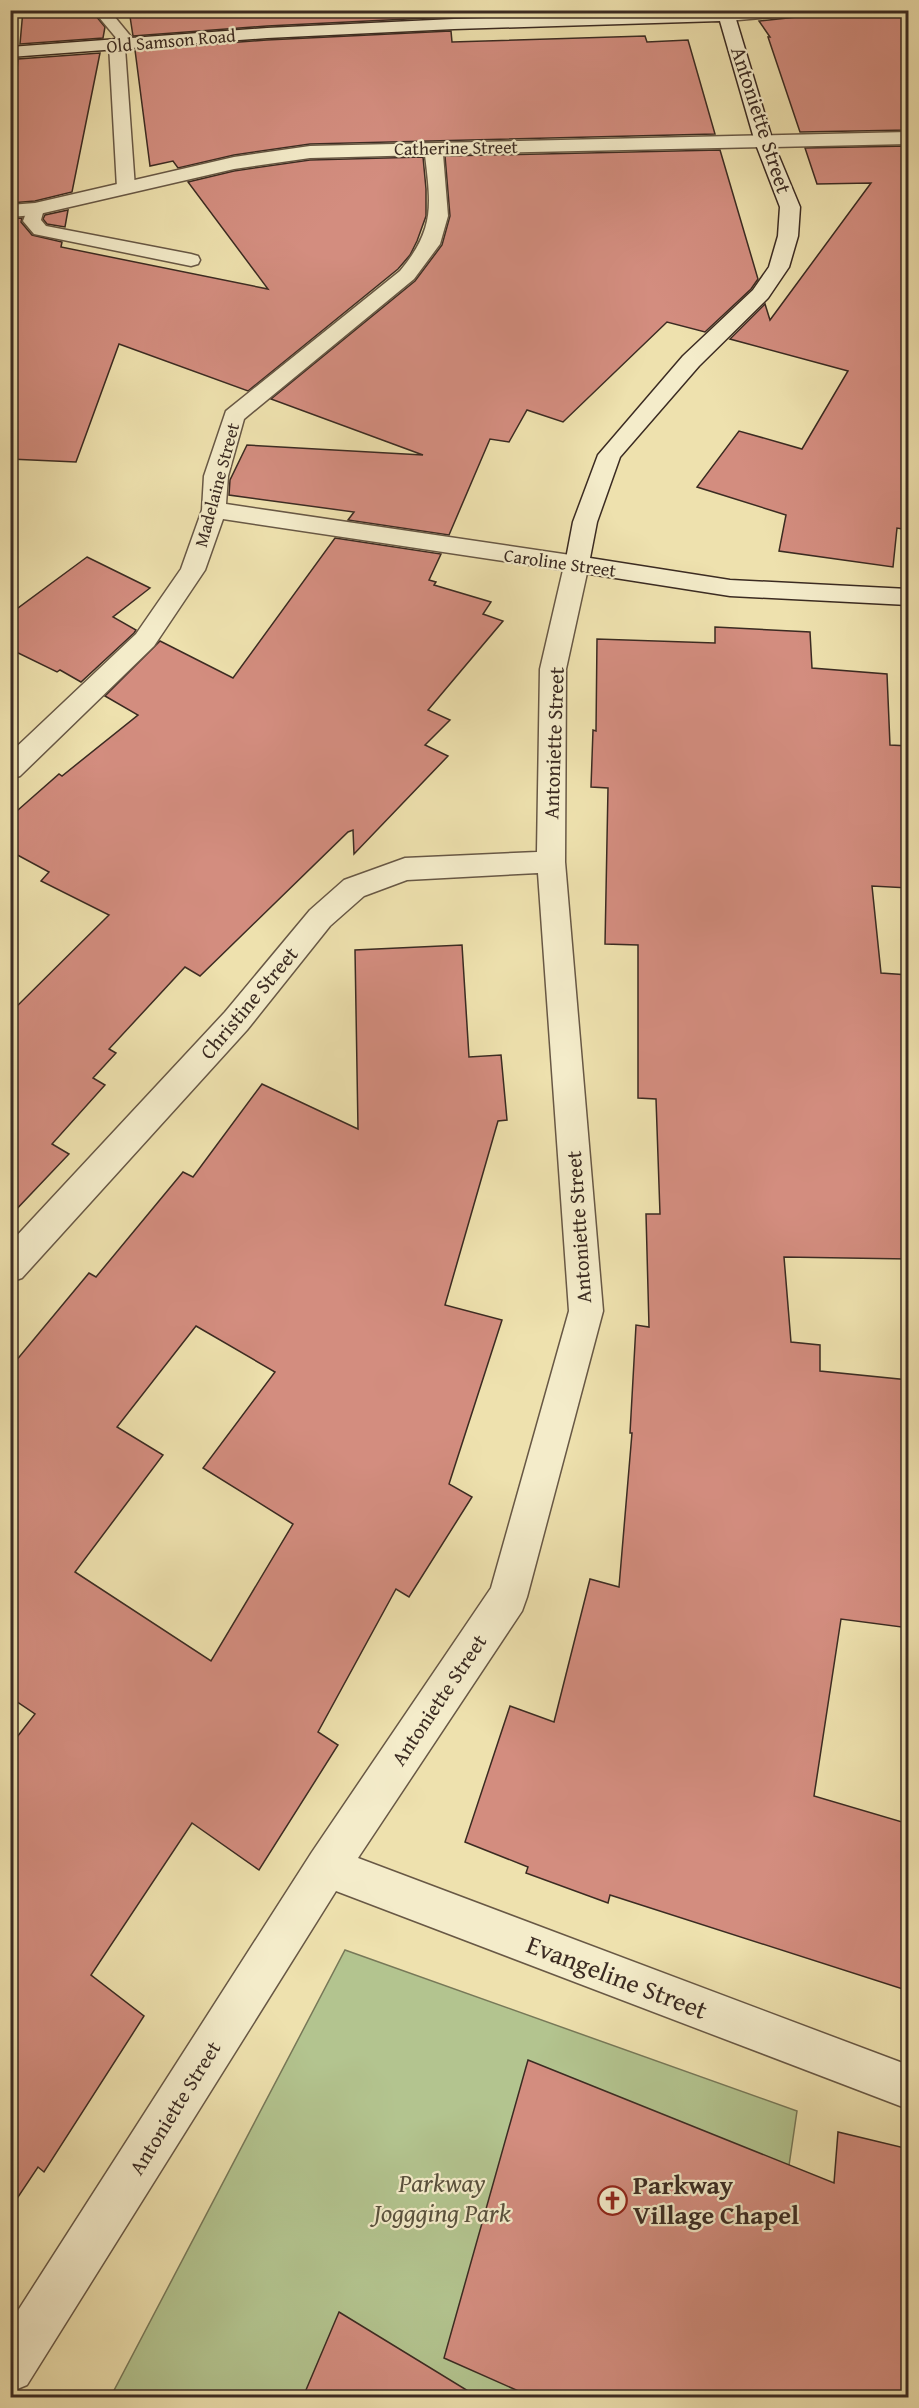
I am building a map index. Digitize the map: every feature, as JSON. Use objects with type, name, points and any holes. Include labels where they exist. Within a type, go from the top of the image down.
[{"type":"street","name":"Old Samson Road","points":[[10,52],[267,33],[454,24],[727,16],[797,10]]},
{"type":"street","name":"Antoniette Street","points":[[10,2368],[327,1867],[508,1597],[586,1311],[551,862],[553,669],[585,522],[609,455],[691,361],[761,294],[779,267],[788,236],[790,207],[765,142],[727,16]]},
{"type":"street","name":"Catherine Street","points":[[10,211],[35,209],[234,163],[310,152],[909,138]]},
{"type":"street","name":"Madelaine Street","points":[[10,769],[145,640],[193,570],[213,510],[216,476],[234,416],[407,275],[425,256],[436,234],[440,207],[433,148]]},
{"type":"street","name":"Caroline Street","points":[[213,510],[730,588],[909,597]]},
{"type":"street","name":"Christine Street","points":[[10,1267],[236,1021],[320,918],[354,888],[405,869],[551,862]]},
{"type":"street","name":"Evangeline Street","points":[[327,1867],[909,2087]]},
{"type":"lane","points":[[100,10],[123,45],[126,188]]},
{"type":"lane","points":[[35,209],[32,221],[40,230],[191,260]]},
{"type":"green space","name":"Parkway Joggging Park","points":[[345,1950],[797,2111],[755,2397],[110,2398]]},
{"type":"building","points":[[23,10],[91,10],[105,27],[103,38],[20,44]]},
{"type":"building","points":[[129,10],[448,10],[448,17],[267,26],[133,36]]},
{"type":"building","points":[[807,10],[909,10],[909,130],[800,132],[768,37],[770,37],[759,21],[797,17]]},
{"type":"building","points":[[451,31],[452,42],[645,36],[647,42],[688,40],[715,134],[310,144],[234,155],[178,168],[173,161],[150,166],[135,50],[267,40]]},
{"type":"building","points":[[100,53],[72,192],[35,201],[10,203],[10,143],[18,59]]},
{"type":"building","points":[[909,146],[909,530],[897,528],[893,567],[779,551],[786,515],[697,487],[739,431],[802,449],[848,371],[730,339],[765,304],[770,320],[871,183],[817,184],[805,148]]},
{"type":"building","points":[[720,150],[758,279],[751,289],[705,332],[667,322],[563,422],[527,410],[509,442],[490,439],[449,535],[348,520],[354,512],[229,495],[230,480],[247,445],[423,455],[271,399],[415,281],[442,245],[450,216],[445,156]]},
{"type":"building","points":[[423,157],[426,216],[410,255],[398,269],[248,391],[119,344],[76,462],[10,459],[10,219],[22,218],[21,222],[32,235],[62,242],[61,247],[268,289],[188,182],[234,171],[310,160]]},
{"type":"building","points":[[68,210],[65,227],[47,224],[43,219],[45,215]]},
{"type":"building","points":[[335,538],[441,554],[429,580],[436,582],[434,585],[491,602],[483,614],[503,621],[428,710],[450,720],[425,745],[448,756],[354,854],[353,830],[348,832],[200,976],[185,967],[109,1049],[116,1053],[93,1078],[105,1085],[52,1144],[69,1154],[10,1216],[10,1013],[109,915],[41,881],[49,872],[10,851],[10,817],[59,774],[62,776],[138,715],[105,696],[160,641],[233,678]]},
{"type":"building","points":[[87,557],[150,588],[113,617],[136,630],[134,633],[81,682],[60,670],[57,672],[10,649],[10,614]]},
{"type":"building","points":[[715,627],[810,632],[812,668],[887,674],[890,745],[909,746],[909,888],[872,886],[881,973],[909,975],[909,1259],[784,1257],[791,1342],[820,1345],[820,1371],[909,1380],[909,1628],[841,1619],[814,1796],[909,1824],[909,1991],[610,1895],[608,1903],[526,1873],[528,1867],[465,1842],[510,1706],[554,1722],[590,1579],[619,1587],[632,1433],[630,1433],[636,1325],[649,1327],[646,1214],[660,1214],[656,1099],[638,1098],[638,945],[605,944],[608,788],[591,787],[593,730],[596,731],[597,639],[715,643]]},
{"type":"building","points":[[462,945],[469,1057],[501,1055],[507,1120],[498,1121],[445,1305],[502,1320],[449,1484],[472,1497],[409,1597],[396,1589],[318,1732],[338,1745],[259,1870],[192,1823],[91,1975],[144,2016],[44,2172],[38,2167],[10,2209],[10,1746],[35,1714],[10,1697],[10,1368],[89,1273],[96,1277],[183,1172],[193,1177],[262,1084],[358,1129],[355,950]],"holes":[[[196,1326],[275,1372],[203,1468],[293,1524],[211,1661],[75,1572],[163,1455],[117,1427]]]},
{"type":"building","name":"Parkway Village Chapel","points":[[528,2060],[834,2183],[838,2132],[909,2149],[909,2397],[532,2397],[444,2358]]},
{"type":"building","points":[[339,2312],[478,2397],[303,2397]]},
{"type":"place","name":"Parkway Village Chapel","points":[[612,2200]]}]
